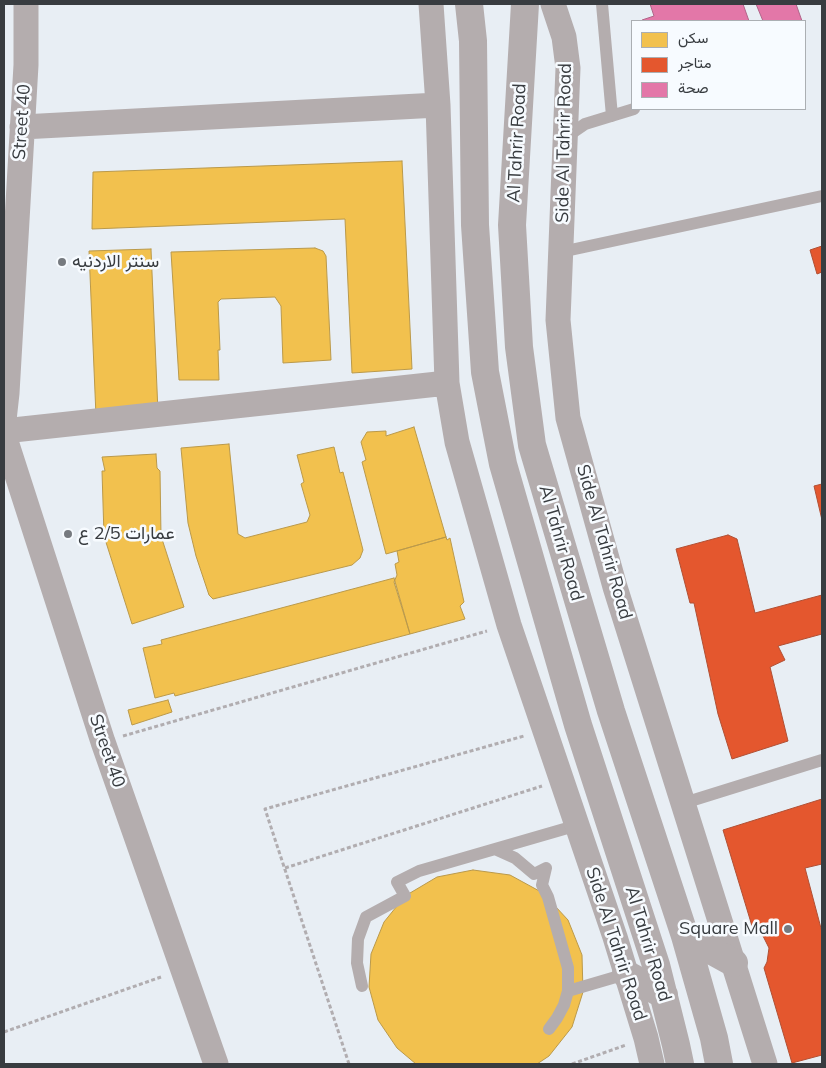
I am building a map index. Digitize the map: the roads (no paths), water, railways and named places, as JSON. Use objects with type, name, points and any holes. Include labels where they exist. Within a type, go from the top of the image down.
[{"type":"street","name":"Street 40","points":[[4,420],[26,65],[26,4]]},
{"type":"street","name":"Side Al Tahrir Road","points":[[431,4],[438,105],[447,383],[458,442],[510,625],[626,974],[652,1064]]},
{"type":"street","name":"Al Tahrir Road","points":[[469,4],[473,41],[475,225],[485,372],[503,464],[578,725],[656,965],[680,1064]]},
{"type":"street","name":"Al Tahrir Road","points":[[525,4],[512,225],[518,331],[532,445],[611,711],[685,936],[714,1038],[719,1064]]},
{"type":"street","name":"Side Al Tahrir Road","points":[[553,4],[564,37],[568,68],[558,320],[568,418],[615,587],[765,1064]]},
{"type":"street","points":[[22,127],[438,105]]},
{"type":"street","points":[[4,431],[447,383]]},
{"type":"street","name":"Street 40","points":[[4,435],[103,742],[216,1064]]},
{"type":"street","points":[[578,725],[590,728],[596,726],[608,718],[611,711]]},
{"type":"street","points":[[607,812],[606,804],[614,794],[626,791],[638,796]]},
{"type":"street","points":[[685,936],[734,963]]},
{"type":"street","points":[[626,974],[664,995]]},
{"type":"lane","points":[[602,4],[612,116]]},
{"type":"lane","points":[[566,137],[585,124],[631,110]]},
{"type":"lane","points":[[561,252],[822,196]]},
{"type":"lane","points":[[684,803],[822,760]]},
{"type":"lane","points":[[362,986],[357,962],[358,939],[366,917],[405,896],[398,882],[419,871],[578,826]]},
{"type":"lane","points":[[495,849],[515,858],[534,874],[546,868],[542,885],[548,897],[568,968],[568,991],[564,1005],[548,1029]]},
{"type":"lane","points":[[568,991],[626,974]]},
{"type":"place","name":"سنتر الاردنيه","points":[[62,262]]},
{"type":"place","name":"عمارات 2/5 ع","points":[[68,534]]},
{"type":"place","name":"Square Mall","points":[[788,929]]}]
